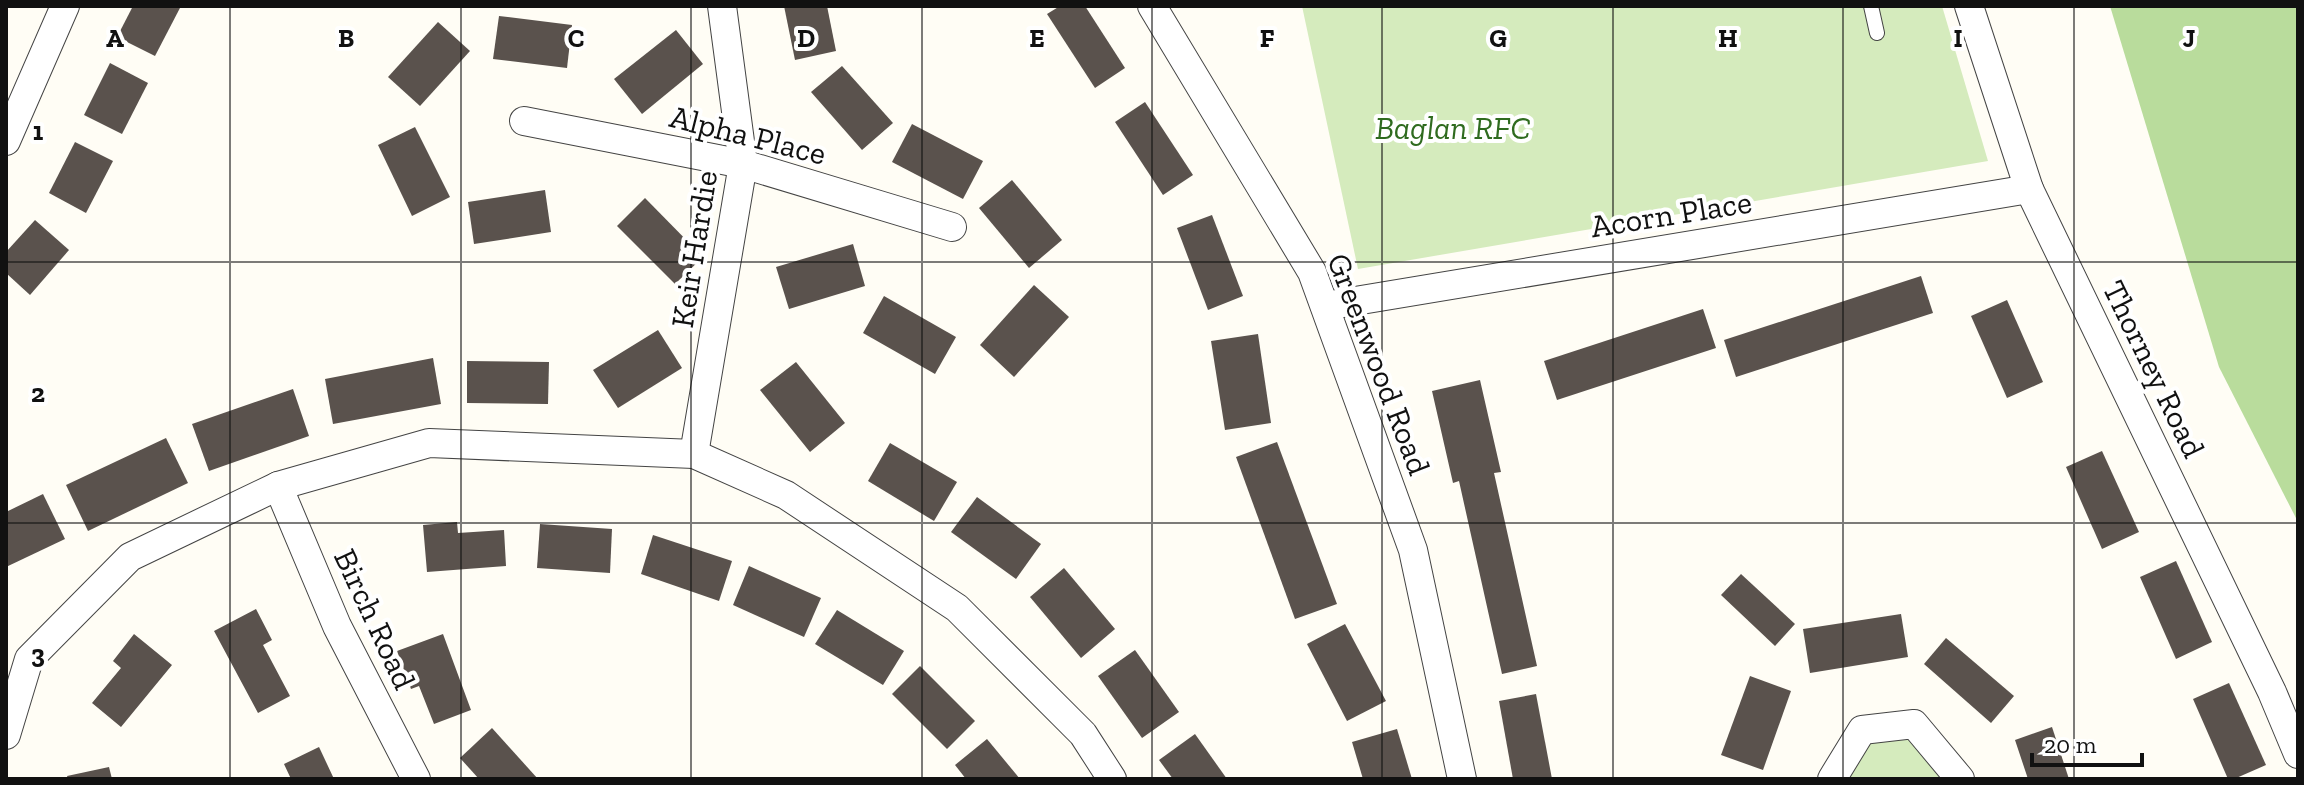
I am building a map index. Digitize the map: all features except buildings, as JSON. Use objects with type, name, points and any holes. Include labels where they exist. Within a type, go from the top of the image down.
[{"type":"street","points":[[6,141],[65,6]]},
{"type":"street","name":"Keir Hardie","points":[[694,454],[743,164],[722,6]]},
{"type":"street","name":"Greenwood Road","points":[[1152,6],[1312,272],[1413,550],[1462,779]]},
{"type":"street","name":"Thorney Road","points":[[1969,6],[2029,189],[2272,692],[2298,754]]},
{"type":"street","name":"Alpha Place","points":[[524,121],[743,164],[952,227]]},
{"type":"street","name":"Acorn Place","points":[[1325,306],[2029,189]]},
{"type":"street","points":[[6,735],[29,659],[130,557],[278,486],[429,443],[694,454],[786,495],[957,608],[1083,734],[1112,779]]},
{"type":"street","name":"Birch Road","points":[[278,486],[337,626],[416,779]]},
{"type":"street","points":[[1832,779],[1862,730],[1914,724],[1960,779]]},
{"type":"lane","points":[[1871,6],[1877,33]]},
{"type":"green space","name":"Baglan RFC","points":[[1302,6],[1942,6],[1988,161],[1358,269]]},
{"type":"green space","points":[[2110,6],[2298,6],[2298,522],[2219,367]]},
{"type":"green space","points":[[1914,724],[1960,779],[1832,779],[1862,730]]}]
